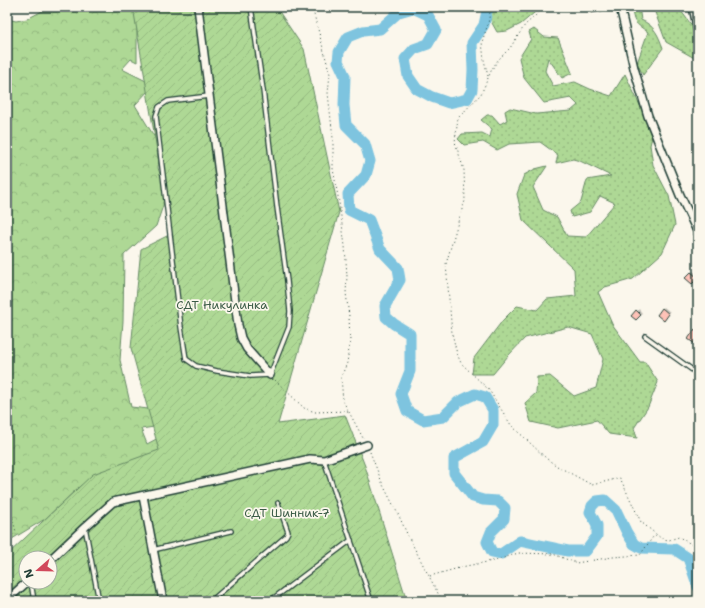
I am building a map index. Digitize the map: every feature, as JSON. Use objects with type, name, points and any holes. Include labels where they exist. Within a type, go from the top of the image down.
[{"type":"street","points":[[198,7],[238,325],[241,338],[247,349],[270,375]]},
{"type":"street","points":[[620,7],[634,68],[648,116],[680,195],[698,233]]},
{"type":"street","points":[[693,7],[698,31]]},
{"type":"street","points":[[58,552],[113,502],[310,459],[324,460],[367,445]]},
{"type":"street","points":[[143,496],[163,601]]},
{"type":"street","points":[[7,600],[18,590]]},
{"type":"lane","points":[[209,96],[168,101],[159,107],[156,116],[186,359],[196,366],[217,371],[250,376],[270,375],[289,327],[290,311],[263,90],[251,7]]},
{"type":"lane","points":[[644,336],[698,374]]},
{"type":"lane","points":[[324,460],[371,601]]},
{"type":"lane","points":[[211,601],[286,536],[288,532],[278,502]]},
{"type":"lane","points":[[85,527],[99,601]]},
{"type":"lane","points":[[153,550],[231,531]]},
{"type":"lane","points":[[270,601],[351,540]]},
{"type":"lane","points":[[32,590],[34,601]]},
{"type":"path","points":[[312,7],[330,74],[328,93],[333,169],[345,246],[347,276],[346,293],[350,342],[347,363],[341,377],[343,401],[367,445],[383,485],[442,601]]},
{"type":"path","points":[[488,77],[483,56],[482,42],[490,12],[493,7]]},
{"type":"path","points":[[545,7],[525,25],[510,48],[498,60],[492,69],[481,94],[458,118],[455,142],[464,170],[466,201],[460,215],[446,264],[452,333],[457,354],[461,363],[489,390],[512,426],[546,459],[592,484],[620,478],[641,522],[662,539],[669,540],[679,537],[698,548]]},
{"type":"path","points":[[270,375],[304,408],[315,412],[348,411]]},
{"type":"path","points":[[7,507],[12,516],[16,532]]},
{"type":"path","points":[[430,576],[466,566],[498,560],[518,553],[553,554],[576,563],[613,557],[640,555],[653,536],[657,536]]},
{"type":"green space","points":[[50,7],[133,7],[137,14],[137,62],[131,59],[122,69],[146,81],[149,90],[135,105],[160,146],[158,168],[167,194],[156,226],[124,255],[123,321],[120,360],[131,407],[157,410],[154,427],[141,429],[147,444],[162,436],[211,432],[114,469],[80,486],[45,519],[7,542],[7,19],[16,21],[27,19]]},
{"type":"green space","points":[[133,7],[276,7],[304,49],[339,212],[278,424],[345,415],[365,466],[407,601],[7,601],[7,555],[93,474],[159,450],[131,348],[141,249],[171,234]]},
{"type":"green space","points":[[490,7],[541,7],[521,24],[507,31],[497,32],[487,11]]},
{"type":"green space","points":[[632,7],[639,7],[641,20],[653,28],[658,35],[663,48],[643,75],[637,63],[648,32],[640,27],[634,20]]},
{"type":"green space","points":[[653,7],[678,7],[693,27],[698,50],[698,60],[666,42]]},
{"type":"green space","points":[[534,29],[544,37],[558,38],[572,73],[562,78],[548,58],[545,71],[553,86],[575,82],[611,96],[625,74],[653,133],[650,145],[653,165],[669,196],[675,225],[662,253],[633,279],[605,287],[598,292],[612,324],[640,362],[645,362],[658,382],[648,407],[634,428],[637,438],[609,434],[597,420],[558,428],[531,422],[525,403],[536,393],[537,377],[550,376],[574,396],[596,388],[603,359],[592,334],[568,327],[525,338],[493,374],[472,374],[474,358],[503,320],[517,306],[537,310],[547,299],[576,296],[574,269],[523,220],[517,194],[524,175],[535,169],[547,166],[533,187],[543,210],[557,217],[567,236],[586,237],[615,203],[600,196],[590,212],[572,217],[570,211],[581,202],[587,180],[611,176],[573,159],[556,163],[558,155],[540,142],[509,144],[497,150],[483,142],[464,145],[458,139],[462,134],[482,133],[490,137],[492,129],[481,120],[487,115],[492,115],[500,124],[507,120],[505,111],[510,108],[536,114],[571,111],[578,105],[571,98],[544,103],[524,78],[519,58],[531,39],[529,32]]},
{"type":"building","points":[[589,7],[610,7],[610,9],[591,13]]},
{"type":"building","points":[[691,272],[698,278],[692,284],[685,278]]},
{"type":"building","points":[[662,308],[669,314],[664,321],[657,315]]},
{"type":"building","points":[[636,310],[641,315],[636,320],[631,316]]},
{"type":"building","points":[[695,329],[698,331],[698,340],[695,344],[688,339]]},
{"type":"waterway","points":[[490,7],[487,11],[484,25],[472,43],[472,90],[467,99],[449,103],[432,97],[417,89],[408,76],[405,59],[414,49],[428,44],[436,30],[428,15],[413,8],[399,12],[380,29],[363,31],[348,37],[339,52],[338,61],[345,76],[344,105],[346,125],[365,144],[370,161],[366,175],[348,194],[349,210],[369,220],[380,249],[398,268],[400,280],[385,306],[386,317],[410,334],[410,371],[401,394],[407,411],[423,420],[443,417],[458,402],[475,394],[485,397],[493,410],[493,425],[483,442],[454,458],[454,473],[473,497],[483,500],[498,501],[505,508],[504,519],[491,532],[487,542],[492,552],[501,554],[520,541],[568,551],[586,551],[597,536],[597,525],[590,512],[592,506],[597,501],[605,500],[616,510],[634,544],[641,548],[674,549],[688,558],[698,587]]},
{"type":"park label","name":"СДТ Никулинка","points":[[222,305]]},
{"type":"park label","name":"СДТ Шинник-7","points":[[287,513]]}]
